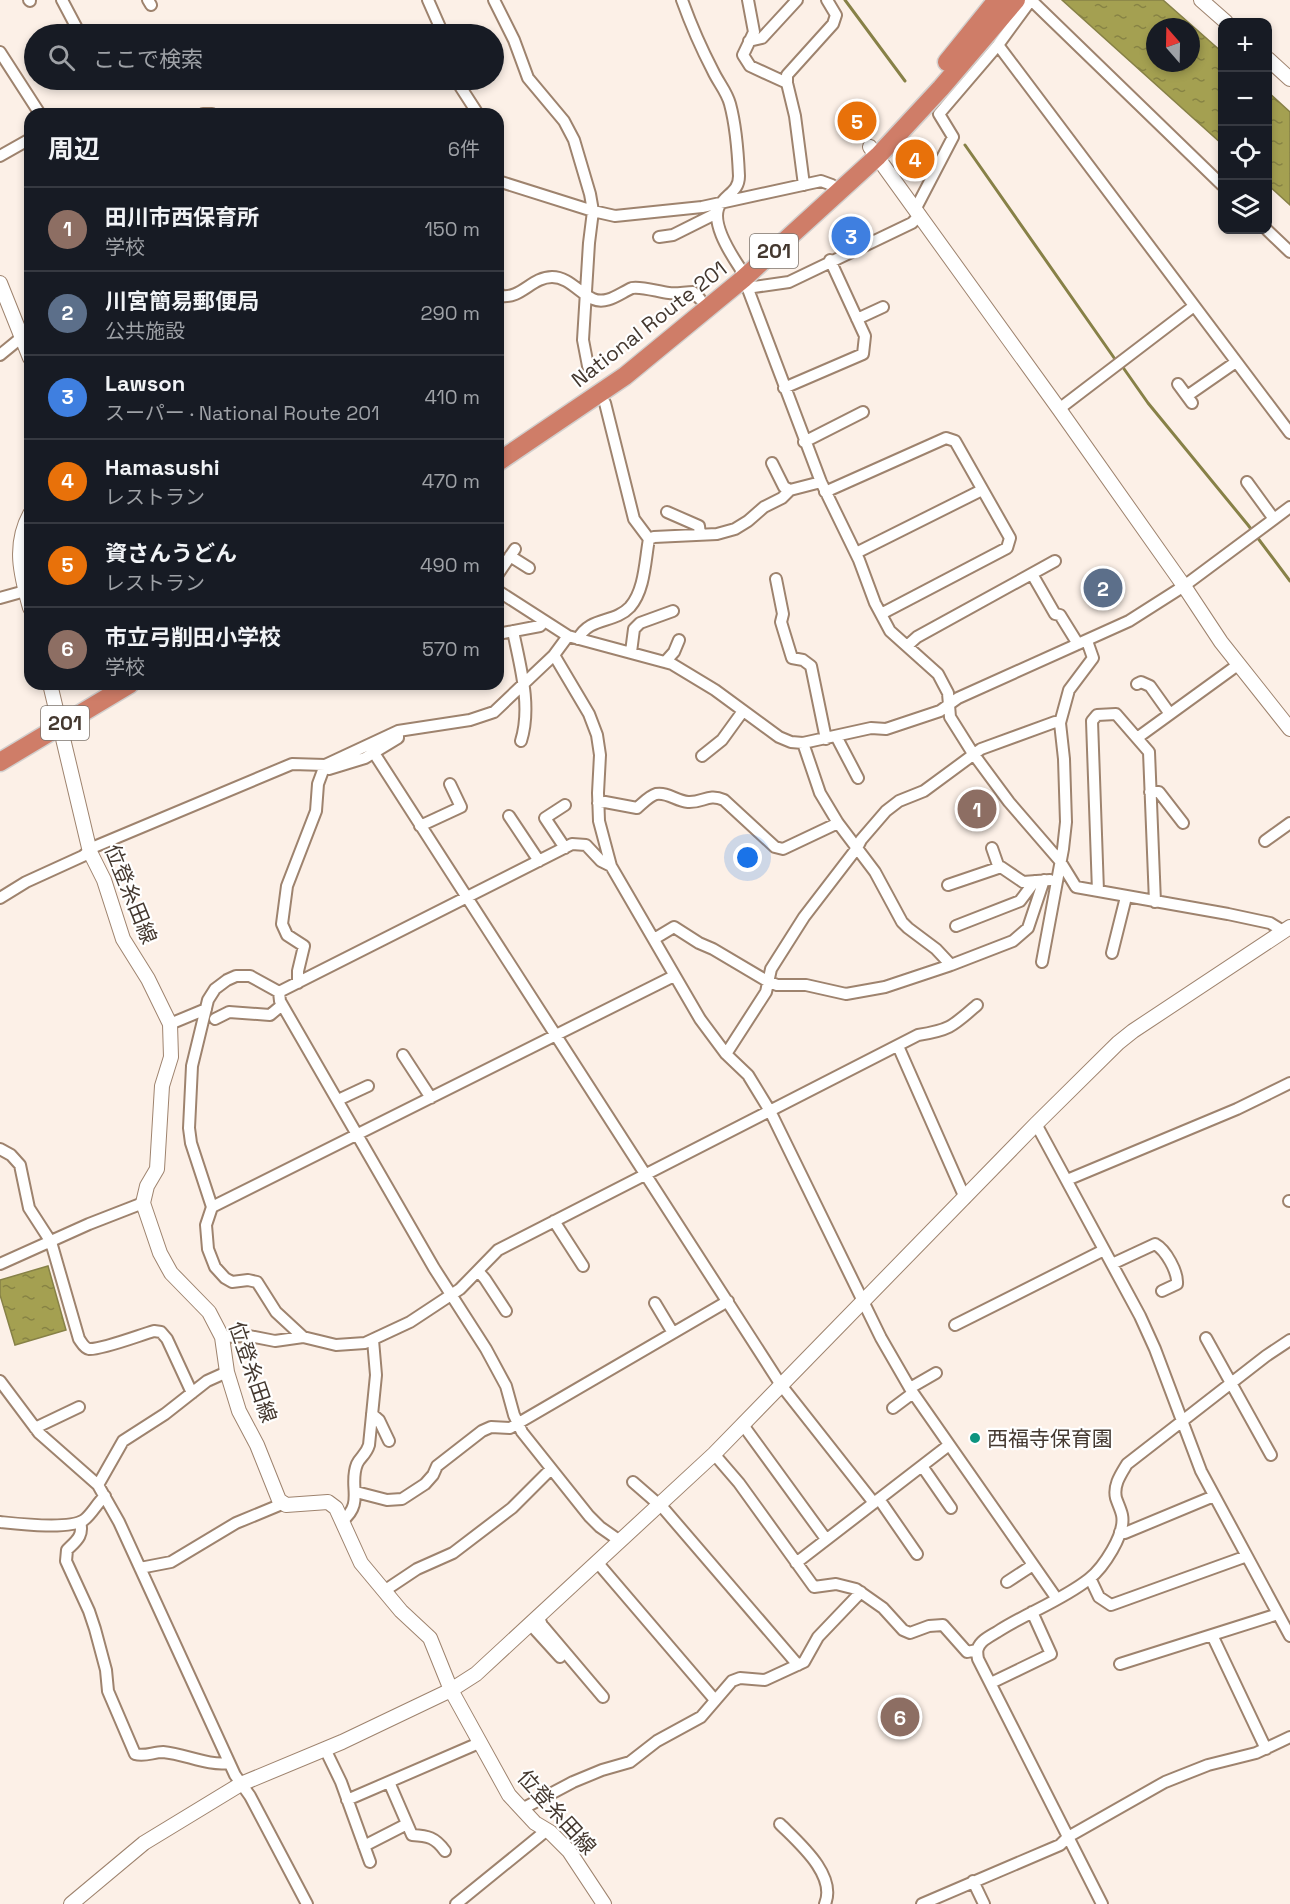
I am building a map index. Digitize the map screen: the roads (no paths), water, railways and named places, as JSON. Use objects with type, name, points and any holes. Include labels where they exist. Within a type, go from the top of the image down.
[{"type":"highway","name":"National Route 201","points":[[504,447],[620,366],[700,299],[744,278],[832,185],[874,151],[997,0]]},
{"type":"highway","name":"National Route 201","points":[[504,458],[625,376],[744,278],[941,88],[1016,0]]},
{"type":"highway","name":"201","points":[[0,762],[100,690]]},
{"type":"highway","name":"201","points":[[0,750],[118,690]]},
{"type":"street","points":[[62,0],[75,24]]},
{"type":"street","points":[[428,0],[439,24]]},
{"type":"street","points":[[494,0],[514,40],[528,78],[564,121],[574,140],[585,174],[593,212],[589,243],[584,340],[591,373]]},
{"type":"street","points":[[659,237],[673,235],[719,208],[734,192],[739,180],[730,102],[695,36],[682,0]]},
{"type":"street","points":[[748,0],[754,22],[754,32],[743,55],[750,66],[787,83]]},
{"type":"street","points":[[749,41],[762,38],[796,0]]},
{"type":"street","points":[[804,184],[787,75],[833,24],[836,15],[827,0]]},
{"type":"street","points":[[744,278],[789,282],[830,260],[912,223],[953,137],[939,114],[998,45],[1031,0],[1218,181]]},
{"type":"street","points":[[1201,0],[1221,18]]},
{"type":"street","points":[[998,45],[1290,433]]},
{"type":"street","points":[[0,52],[24,89]]},
{"type":"street","points":[[1272,63],[1290,79]]},
{"type":"street","points":[[25,90],[36,108]]},
{"type":"street","points":[[462,90],[474,108]]},
{"type":"street","points":[[0,156],[24,142]]},
{"type":"street","points":[[874,151],[1239,664],[1290,729]]},
{"type":"street","points":[[504,183],[593,212],[615,216],[719,208],[804,184],[820,181],[832,185]]},
{"type":"street","points":[[719,208],[719,227],[744,278],[804,442],[823,487],[856,553],[881,614],[890,631],[938,674],[948,693],[950,717],[974,755],[1009,802],[1060,861],[1068,877],[1076,887],[1270,923],[1287,929]]},
{"type":"street","points":[[1271,234],[1290,252]]},
{"type":"street","points":[[784,388],[863,354],[865,336],[830,260]]},
{"type":"street","points":[[504,296],[519,293],[538,280],[551,277],[561,278],[594,300],[610,299],[639,287],[673,293],[693,292],[700,299]]},
{"type":"street","points":[[0,283],[24,342]]},
{"type":"street","points":[[1059,409],[1194,306]]},
{"type":"street","points":[[857,319],[883,307]]},
{"type":"street","points":[[0,355],[22,337]]},
{"type":"street","points":[[1178,384],[1189,399],[1236,362]]},
{"type":"street","points":[[298,983],[298,971],[304,946],[287,935],[282,924],[287,886],[316,812],[318,784],[324,768],[398,731],[470,720],[494,712],[583,629],[622,613],[630,606],[641,587],[649,539],[634,519],[605,402]]},
{"type":"street","points":[[804,442],[863,412]]},
{"type":"street","points":[[772,463],[784,487],[790,490],[823,487],[946,438],[955,441],[1010,538],[1007,548],[881,614]]},
{"type":"street","points":[[1247,482],[1274,519]]},
{"type":"street","points":[[649,539],[717,534],[735,529],[764,507],[782,498],[790,490]]},
{"type":"street","points":[[856,553],[982,490]]},
{"type":"street","points":[[504,595],[544,622],[573,637],[672,664],[716,690],[779,737],[791,742],[803,743],[871,728],[886,729],[940,711],[958,698],[1129,621],[1184,586],[1290,508]]},
{"type":"street","points":[[667,512],[699,526],[700,535]]},
{"type":"street","points":[[24,526],[20,542],[24,567]]},
{"type":"street","points":[[504,565],[512,553],[529,568]]},
{"type":"street","points":[[907,646],[917,637],[1055,561]]},
{"type":"street","points":[[1032,574],[1055,614],[1060,615],[1093,658],[1069,690],[1060,723],[1064,759],[1066,822],[1042,962]]},
{"type":"street","points":[[776,579],[783,614],[781,622],[792,658],[803,660],[811,666],[831,737],[858,778]]},
{"type":"street","points":[[0,598],[24,593]]},
{"type":"street","points":[[631,652],[634,629],[640,623],[673,611]]},
{"type":"street","points":[[504,633],[540,626],[544,622]]},
{"type":"street","points":[[513,631],[524,684],[526,725],[521,741]]},
{"type":"street","points":[[665,662],[674,652],[679,640]]},
{"type":"street","points":[[554,655],[589,714],[597,735],[600,754],[598,803],[601,833],[611,866],[700,1019],[726,1054],[747,1075],[771,1111],[881,1338],[912,1390],[1057,1599]]},
{"type":"street","points":[[1137,738],[1239,664]]},
{"type":"street","points":[[1137,684],[1141,682],[1150,686],[1170,714]]},
{"type":"street","name":"位登糸田線","points":[[52,690],[90,852],[104,880],[123,939],[148,979],[170,1024],[171,1057],[162,1086],[157,1169],[147,1186],[143,1203],[160,1252],[171,1273],[209,1312],[222,1337],[227,1372],[239,1411],[257,1445],[279,1500],[286,1505],[328,1502],[336,1508],[361,1563],[384,1591],[430,1638],[451,1690],[508,1795],[569,1851],[604,1904]]},
{"type":"street","points":[[702,756],[722,740],[744,711]]},
{"type":"street","points":[[1098,891],[1092,721],[1097,715],[1116,714],[1149,752],[1155,902]]},
{"type":"street","points":[[726,1054],[766,992],[771,969],[804,917],[857,849],[861,840],[886,811],[899,801],[924,791],[981,749],[1060,723]]},
{"type":"street","points":[[0,898],[26,882],[90,852],[94,847],[292,764],[324,768],[365,758],[398,738],[398,731]]},
{"type":"street","points":[[803,743],[820,793],[838,823],[875,872],[902,922],[936,949],[951,965]]},
{"type":"street","points":[[374,753],[465,898],[781,1385],[877,1501],[917,1554]]},
{"type":"street","points":[[420,826],[461,807],[450,784]]},
{"type":"street","points":[[1150,792],[1159,792],[1183,823]]},
{"type":"street","points":[[598,803],[605,802],[637,808],[654,794],[665,794],[681,801],[691,802],[716,796],[724,800],[775,847],[783,849],[838,823]]},
{"type":"street","points":[[565,805],[545,818],[565,848]]},
{"type":"street","points":[[509,816],[539,861]]},
{"type":"street","points":[[1265,841],[1290,823]]},
{"type":"street","points":[[279,992],[572,844],[586,845],[601,861],[611,866]]},
{"type":"street","points":[[992,848],[999,868]]},
{"type":"street","points":[[948,885],[1001,867],[1023,882],[1057,880]]},
{"type":"street","points":[[654,939],[674,927],[777,985],[806,985],[846,994],[885,987],[1013,941],[1028,928],[1039,881]]},
{"type":"street","points":[[956,927],[1020,901],[1039,881]]},
{"type":"street","points":[[1112,953],[1126,897]]},
{"type":"street","points":[[71,1904],[144,1843],[242,1784],[326,1749],[451,1690],[476,1674],[714,1454],[1118,1043],[1132,1031],[1287,929]]},
{"type":"street","points":[[303,1337],[276,1312],[257,1282],[248,1280],[232,1282],[225,1278],[215,1267],[206,1239],[206,1225],[212,1207],[191,1143],[189,1128],[192,1066],[208,1000],[215,989],[236,976],[250,976],[279,992],[282,1005],[434,1268],[486,1349],[506,1386],[522,1432],[589,1516],[620,1541]]},
{"type":"street","points":[[212,1207],[674,976]]},
{"type":"street","points":[[214,1018],[229,1012],[270,1015],[282,1005]]},
{"type":"street","points":[[222,1337],[249,1336],[275,1341],[303,1337],[336,1345],[365,1343],[373,1340],[410,1322],[452,1294],[498,1250],[918,1035],[949,1028],[977,1005]]},
{"type":"street","points":[[170,1024],[206,1009]]},
{"type":"street","points":[[898,1046],[965,1198]]},
{"type":"street","points":[[403,1055],[431,1098]]},
{"type":"street","points":[[1066,1180],[1227,1113],[1290,1083]]},
{"type":"street","points":[[338,1100],[368,1086]]},
{"type":"street","points":[[1036,1124],[1151,1341],[1201,1471],[1290,1636]]},
{"type":"street","points":[[0,1149],[11,1155],[20,1165],[29,1208],[51,1242],[79,1339],[84,1346],[89,1349],[154,1331],[161,1332],[167,1339],[192,1393]]},
{"type":"street","points":[[0,1264],[89,1224],[143,1203]]},
{"type":"street","points":[[554,1221],[583,1266]]},
{"type":"street","points":[[1112,1264],[1155,1244],[1161,1248],[1178,1278],[1177,1284],[1162,1291]]},
{"type":"street","points":[[955,1325],[1104,1250]]},
{"type":"street","points":[[478,1271],[506,1311]]},
{"type":"street","points":[[356,1492],[387,1500],[402,1499],[425,1484],[433,1475],[436,1466],[482,1431],[491,1427],[510,1428],[728,1301]]},
{"type":"street","points":[[655,1303],[673,1333]]},
{"type":"street","points":[[1206,1338],[1271,1455]]},
{"type":"street","points":[[342,1521],[351,1514],[356,1492],[357,1464],[366,1455],[369,1444],[376,1375],[373,1340]]},
{"type":"street","points":[[1102,1904],[978,1659],[977,1650],[982,1642],[1057,1599],[1099,1570],[1120,1532],[1123,1516],[1116,1496],[1118,1478],[1127,1464],[1290,1340]]},
{"type":"street","points":[[98,1485],[123,1440],[165,1414],[207,1381],[227,1372]]},
{"type":"street","points":[[893,1408],[912,1390],[936,1373]]},
{"type":"street","points":[[0,1381],[35,1428],[98,1485],[105,1496],[229,1763],[250,1796],[307,1904]]},
{"type":"street","points":[[0,1400],[12,1400]]},
{"type":"street","points":[[35,1428],[79,1407]]},
{"type":"street","points":[[372,1414],[379,1420],[389,1441]]},
{"type":"street","points":[[743,1425],[826,1539]]},
{"type":"street","points":[[796,1563],[950,1445]]},
{"type":"street","points":[[714,1454],[739,1483],[814,1587],[836,1584],[861,1592],[883,1608],[903,1630],[910,1633],[929,1626],[943,1625],[968,1652],[977,1650]]},
{"type":"street","points":[[922,1466],[951,1508]]},
{"type":"street","points":[[384,1591],[417,1569],[453,1553],[512,1508],[551,1469]]},
{"type":"street","points":[[633,1482],[664,1509],[798,1665]]},
{"type":"street","points":[[0,1522],[27,1525],[76,1525],[86,1518],[96,1503],[105,1496]]},
{"type":"street","points":[[1120,1532],[1125,1533],[1214,1496]]},
{"type":"street","points":[[140,1568],[171,1562],[236,1523],[282,1504]]},
{"type":"street","points":[[80,1522],[82,1529],[80,1538],[67,1550],[66,1561],[89,1611],[106,1670],[108,1691],[135,1754],[141,1756],[153,1752],[165,1752],[218,1764],[229,1763]]},
{"type":"street","points":[[1090,1578],[1099,1597],[1111,1605],[1247,1556]]},
{"type":"street","points":[[597,1562],[715,1700]]},
{"type":"street","points":[[1007,1582],[1033,1565]]},
{"type":"street","points":[[522,1809],[573,1782],[630,1762],[657,1742],[701,1717],[732,1681],[740,1678],[765,1680],[804,1662],[818,1637],[861,1592]]},
{"type":"street","points":[[991,1683],[1051,1654],[1032,1612]]},
{"type":"street","points":[[1120,1664],[1278,1614]]},
{"type":"street","points":[[534,1620],[560,1657]]},
{"type":"street","points":[[534,1620],[542,1625],[603,1697]]},
{"type":"street","points":[[1212,1635],[1266,1749]]},
{"type":"street","points":[[922,1904],[1060,1845],[1068,1837],[1165,1782],[1208,1765],[1256,1753],[1290,1737]]},
{"type":"street","points":[[347,1800],[479,1743]]},
{"type":"street","points":[[326,1749],[370,1862]]},
{"type":"street","points":[[389,1782],[412,1835],[431,1837],[445,1851]]},
{"type":"street","points":[[364,1846],[407,1824]]},
{"type":"street","points":[[780,1824],[799,1842],[822,1872],[828,1891],[825,1904]]},
{"type":"street","points":[[456,1904],[547,1830]]},
{"type":"street","points":[[973,1881],[984,1904]]},
{"type":"water","points":[[1062,0],[1163,0],[1183,18],[1146,18],[1146,72],[1200,72],[1200,33],[1218,48],[1218,140]]},
{"type":"water","points":[[1272,96],[1290,112],[1290,205],[1272,189]]},
{"type":"water","points":[[48,1266],[66,1330],[15,1345],[0,1295],[0,1280]]},
{"type":"waterway","points":[[845,0],[905,81]]},
{"type":"waterway","points":[[965,145],[1117,362]]},
{"type":"waterway","points":[[1122,366],[1148,403],[1248,525],[1290,581]]},
{"type":"place","name":"資さんうどん","points":[[857,121]]},
{"type":"place","name":"Hamasushi","points":[[915,159]]},
{"type":"place","name":"Lawson","points":[[851,236]]},
{"type":"place","name":"川宮簡易郵便局","points":[[1103,588]]},
{"type":"place","name":"田川市西保育所","points":[[977,809]]},
{"type":"place","name":"西福寺保育園","points":[[975,1438]]},
{"type":"place","name":"市立弓削田小学校","points":[[900,1717]]}]
